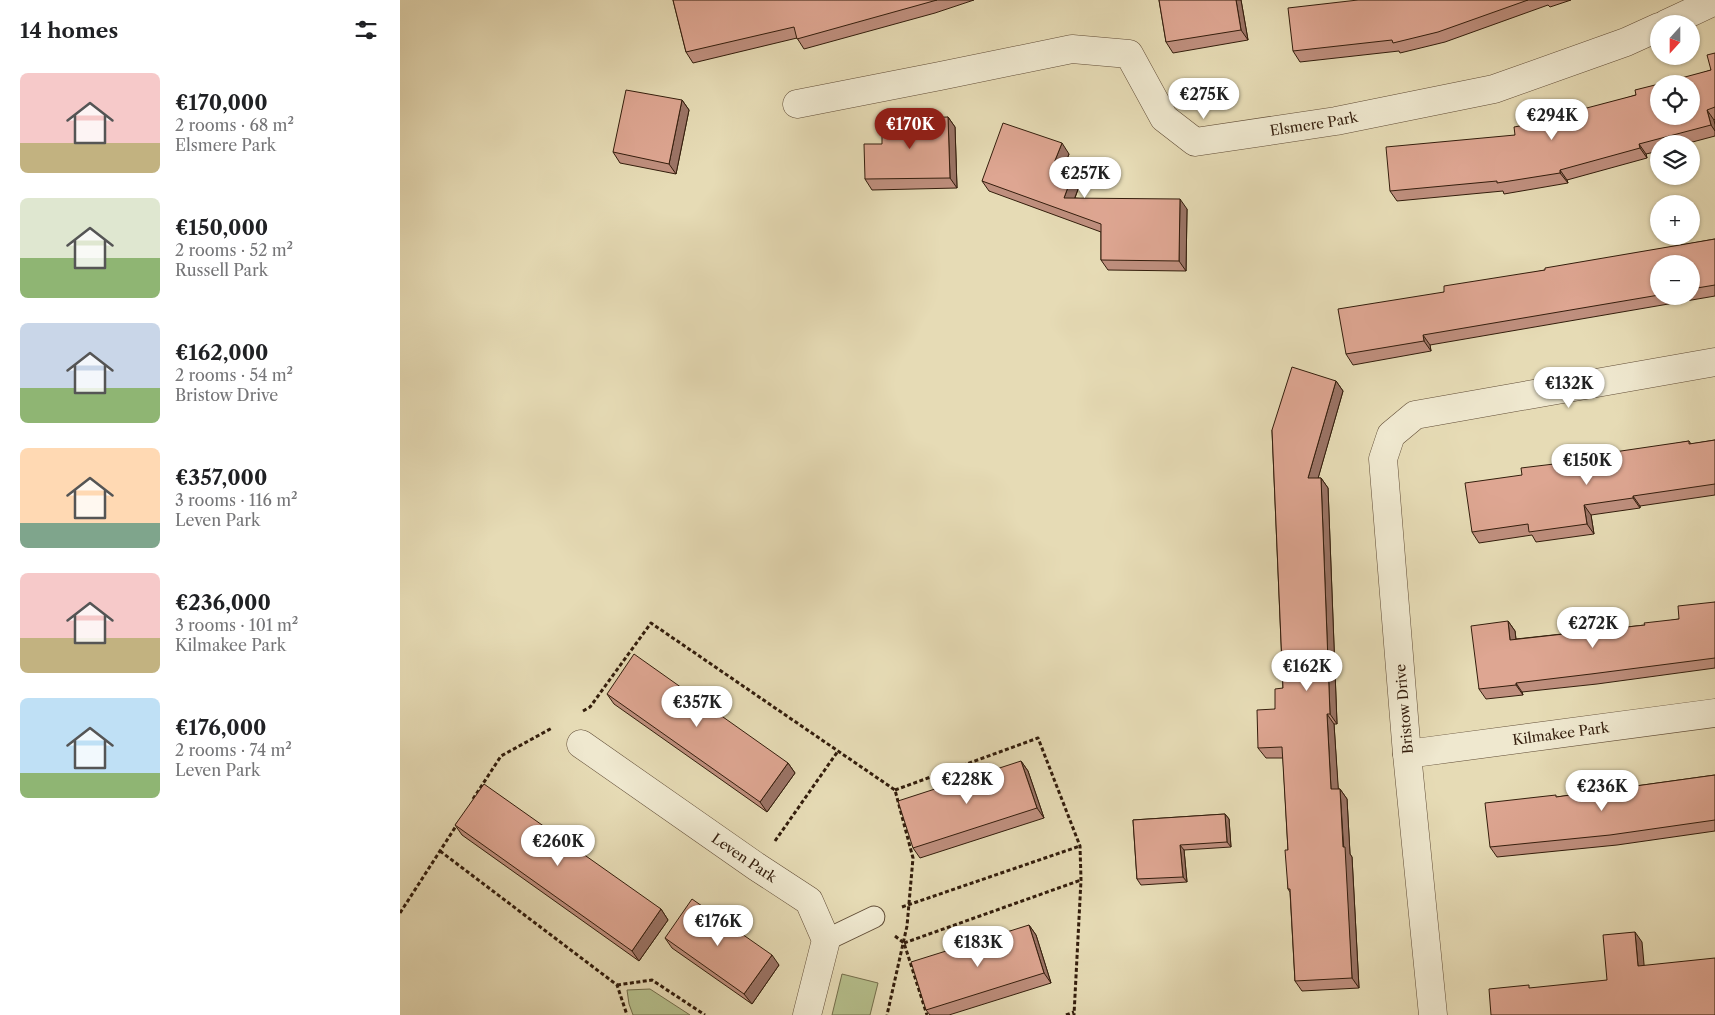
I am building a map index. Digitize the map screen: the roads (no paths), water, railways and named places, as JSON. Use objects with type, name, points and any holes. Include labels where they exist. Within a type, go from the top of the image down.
[{"type":"street","points":[[1685,15],[1715,1]]},
{"type":"street","name":"Elsmere Park","points":[[797,104],[1072,49],[1129,54],[1164,118],[1195,142],[1336,121],[1494,90],[1626,42],[1650,31]]},
{"type":"street","name":"Bristow Drive","points":[[1433,1015],[1408,754],[1383,459],[1391,435],[1415,415],[1715,362]]},
{"type":"street","name":"Kilmakee Park","points":[[1408,754],[1715,713]]},
{"type":"street","name":"Leven Park","points":[[580,744],[809,901],[826,940]]},
{"type":"street","points":[[807,1015],[826,940]]},
{"type":"lane","points":[[826,940],[874,917]]}]
